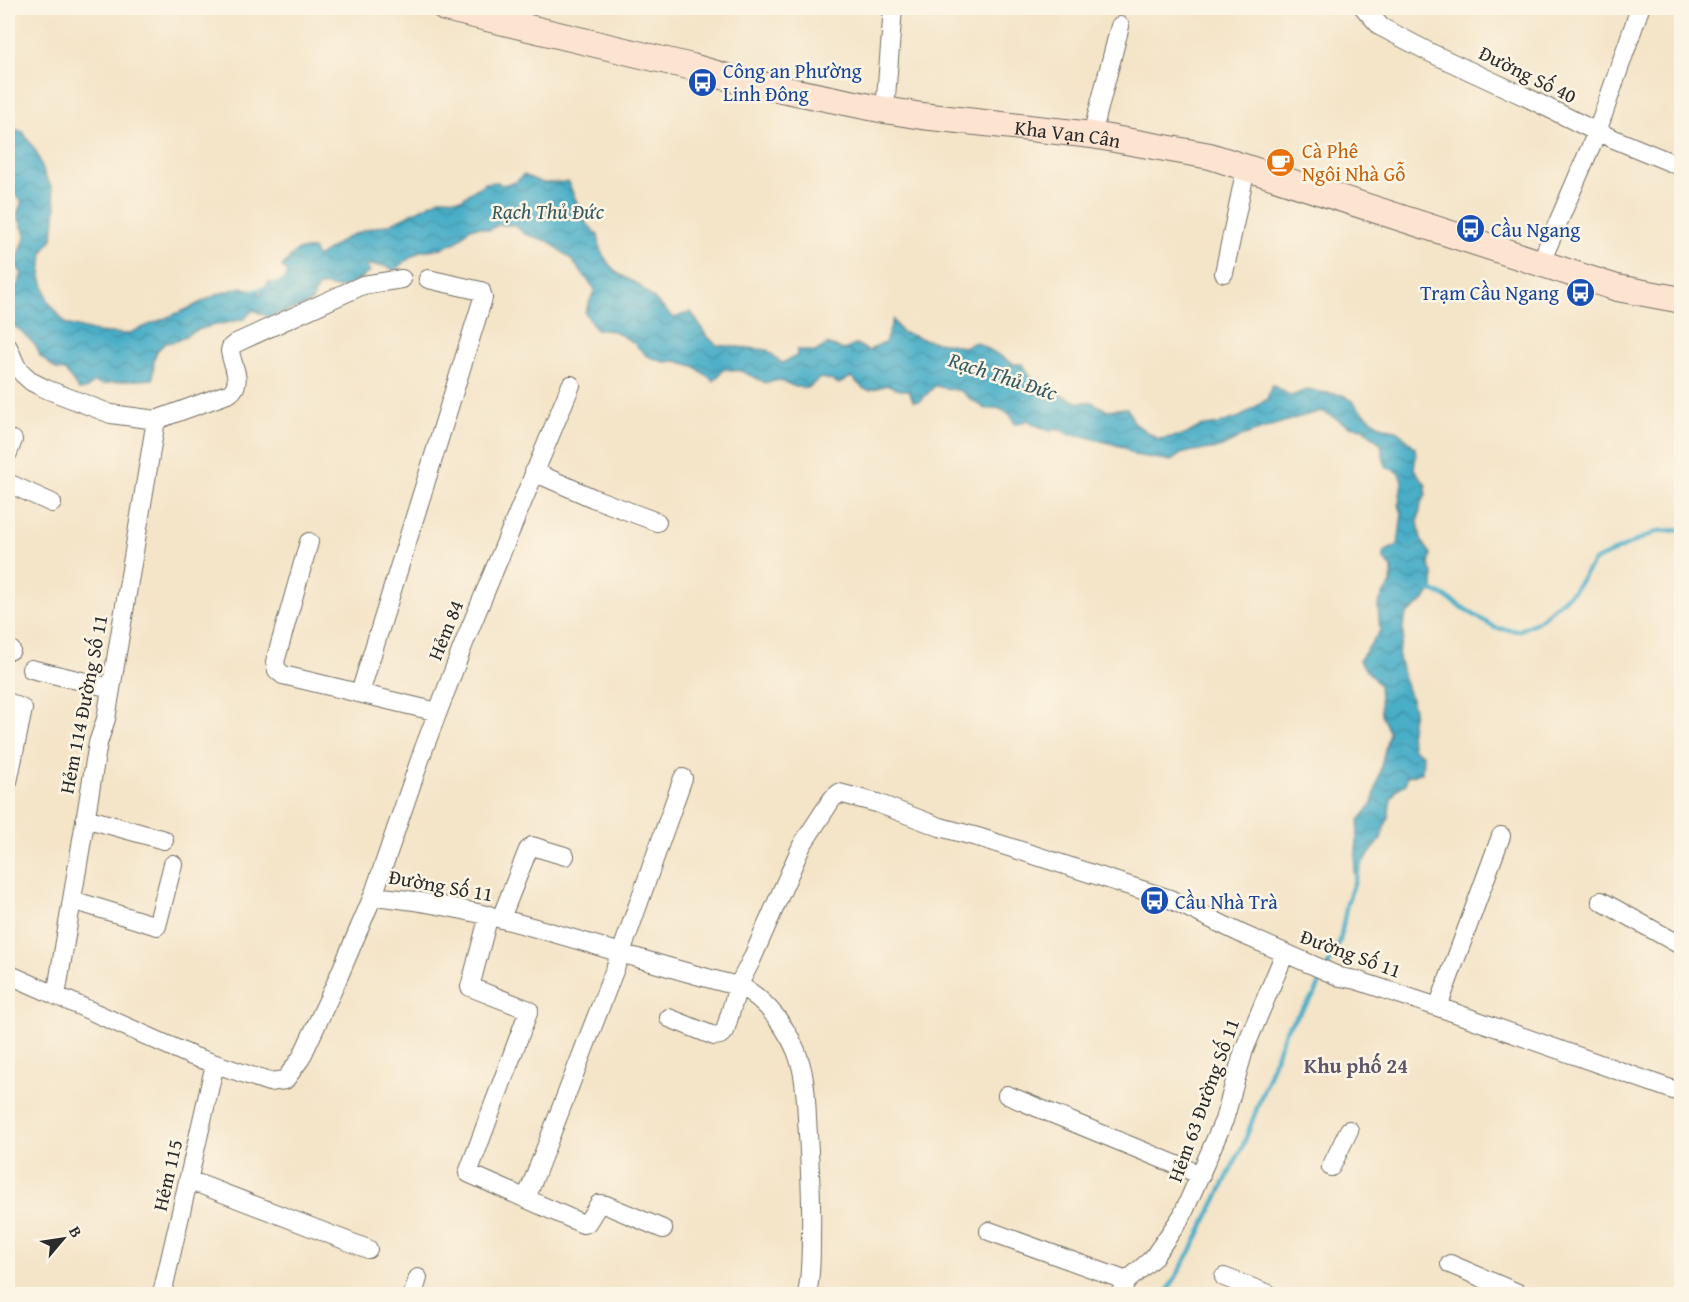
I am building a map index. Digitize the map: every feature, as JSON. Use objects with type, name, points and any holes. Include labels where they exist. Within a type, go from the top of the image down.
[{"type":"main road","name":"Kha Vạn Cân","points":[[445,8],[520,16],[737,80],[885,110],[933,118],[1092,135],[1210,156],[1617,288],[1682,300]]},
{"type":"street","points":[[885,110],[893,8]]},
{"type":"street","name":"Đường Số 40","points":[[1364,8],[1381,27],[1392,33],[1597,132],[1682,167]]},
{"type":"street","points":[[1541,262],[1597,132],[1640,8]]},
{"type":"street","points":[[1092,135],[1120,26]]},
{"type":"street","points":[[1224,273],[1246,168]]},
{"type":"street","points":[[8,347],[16,366],[23,374],[46,389],[111,414],[156,420],[234,390],[238,380],[230,351],[236,343],[363,285],[402,279]]},
{"type":"street","points":[[360,693],[483,298],[481,291],[428,279]]},
{"type":"street","name":"Hẻm 84","points":[[373,896],[466,638],[571,385]]},
{"type":"street","name":"Hẻm 114 Đường Số 11","points":[[56,996],[98,743],[106,719],[156,420]]},
{"type":"street","points":[[534,472],[593,498],[657,522]]},
{"type":"street","points":[[8,483],[52,504]]},
{"type":"street","points":[[309,542],[275,662],[277,670],[283,675],[438,712]]},
{"type":"street","points":[[31,669],[111,688]]},
{"type":"street","points":[[8,782],[15,705]]},
{"type":"street","points":[[526,1199],[621,953],[683,778]]},
{"type":"street","name":"Đường Số 11","points":[[8,974],[192,1056],[269,1082],[285,1080],[301,1058],[373,896],[404,898],[495,917],[692,975],[738,986],[802,846],[832,799],[839,793],[877,803],[940,827],[981,837],[1170,900],[1340,977],[1356,980],[1438,1007],[1682,1093]]},
{"type":"street","points":[[85,818],[164,840]]},
{"type":"street","points":[[1438,1007],[1501,836]]},
{"type":"street","points":[[565,856],[532,846],[528,849],[495,917],[470,987],[529,1010],[468,1173],[583,1224],[587,1223],[599,1204],[663,1229]]},
{"type":"street","points":[[72,900],[157,926],[173,864]]},
{"type":"street","points":[[1600,901],[1682,946]]},
{"type":"street","name":"Hẻm 63 Đường Số 11","points":[[1124,1288],[1153,1258],[1182,1216],[1224,1120],[1244,1050],[1287,954]]},
{"type":"street","points":[[669,1018],[714,1036],[720,1035],[725,1031],[738,986],[755,995],[774,1016],[794,1045],[804,1085],[812,1197],[810,1277],[807,1294]]},
{"type":"street","name":"Hẻm 115","points":[[169,1292],[189,1180],[214,1064]]},
{"type":"street","points":[[1007,1095],[1201,1175]]},
{"type":"street","points":[[1330,1167],[1349,1130]]},
{"type":"street","points":[[189,1180],[368,1249]]},
{"type":"street","points":[[989,1231],[1124,1288]]},
{"type":"street","points":[[1450,1264],[1520,1294]]},
{"type":"street","points":[[1224,1277],[1269,1294]]},
{"type":"water","name":"Rạch Thủ Đức","points":[[8,126],[23,132],[37,153],[51,186],[56,207],[53,237],[43,252],[41,276],[48,301],[66,324],[96,332],[127,334],[218,294],[242,287],[261,294],[269,282],[280,287],[288,273],[282,266],[298,250],[313,249],[317,257],[349,236],[390,224],[442,198],[461,199],[485,183],[498,182],[501,185],[516,182],[523,175],[543,183],[568,182],[586,223],[598,235],[601,252],[609,264],[617,273],[639,285],[674,318],[691,312],[706,335],[717,345],[767,350],[782,363],[797,356],[797,350],[815,352],[827,344],[844,350],[857,344],[868,351],[885,343],[893,320],[901,332],[930,341],[963,347],[976,342],[1014,364],[1023,364],[1034,383],[1077,402],[1092,402],[1106,410],[1127,408],[1135,424],[1158,439],[1185,435],[1199,427],[1240,417],[1267,399],[1272,385],[1291,396],[1306,390],[1343,395],[1353,401],[1376,423],[1396,430],[1407,439],[1415,448],[1414,469],[1426,485],[1426,495],[1421,504],[1418,521],[1421,540],[1431,554],[1429,565],[1433,574],[1433,588],[1425,600],[1406,615],[1403,639],[1398,653],[1414,709],[1410,736],[1413,748],[1423,755],[1422,773],[1407,776],[1406,784],[1397,789],[1391,799],[1388,818],[1380,841],[1354,873],[1359,820],[1372,805],[1389,732],[1381,714],[1379,685],[1359,661],[1380,631],[1378,605],[1391,585],[1392,568],[1384,560],[1384,552],[1398,545],[1402,513],[1399,505],[1402,481],[1399,473],[1387,468],[1381,444],[1363,428],[1349,426],[1322,411],[1247,434],[1220,448],[1181,454],[1171,461],[1134,455],[1123,447],[1084,436],[1071,435],[1056,428],[1050,431],[1029,420],[1015,424],[1010,414],[998,408],[986,409],[961,391],[935,386],[920,401],[913,401],[909,390],[900,390],[888,385],[870,390],[864,389],[851,377],[839,384],[820,378],[808,388],[796,387],[779,380],[766,383],[741,371],[724,369],[714,381],[694,366],[676,361],[665,362],[647,356],[633,342],[614,331],[596,329],[585,313],[595,289],[570,258],[548,241],[525,234],[514,225],[498,225],[489,230],[480,227],[470,228],[458,241],[442,248],[421,251],[395,270],[384,266],[365,265],[370,271],[359,279],[342,288],[325,285],[318,287],[312,301],[301,307],[269,317],[253,310],[244,319],[207,327],[192,332],[177,341],[165,343],[157,351],[154,359],[153,379],[120,381],[104,385],[94,382],[86,389],[79,390],[65,371],[57,370],[40,356],[37,347],[20,330],[11,325],[8,301],[22,274],[15,264],[26,236],[17,215],[22,201],[8,190]]},
{"type":"waterway","name":"Rạch Thủ Đức","points":[[250,293],[287,280]]},
{"type":"waterway","name":"Rạch Thủ Đức","points":[[1428,590],[1441,594],[1495,628],[1518,631],[1537,622],[1574,590],[1594,561],[1658,531],[1682,530]]},
{"type":"waterway","points":[[1327,968],[1340,941],[1347,903],[1362,860]]},
{"type":"waterway","points":[[1166,1294],[1193,1247],[1244,1143],[1286,1029],[1315,994],[1323,976]]},
{"type":"place","name":"Công an Phường Linh Đông","points":[[702,82]]},
{"type":"place","name":"Cà Phê Ngôi Nhà Gỗ","points":[[1281,162]]},
{"type":"place","name":"Cầu Ngang","points":[[1470,229]]},
{"type":"place","name":"Trạm Cầu Ngang","points":[[1580,292]]},
{"type":"place","name":"Cầu Nhà Trà","points":[[1154,901]]},
{"type":"district","name":"Khu phố 24","points":[[1356,1065]]}]
